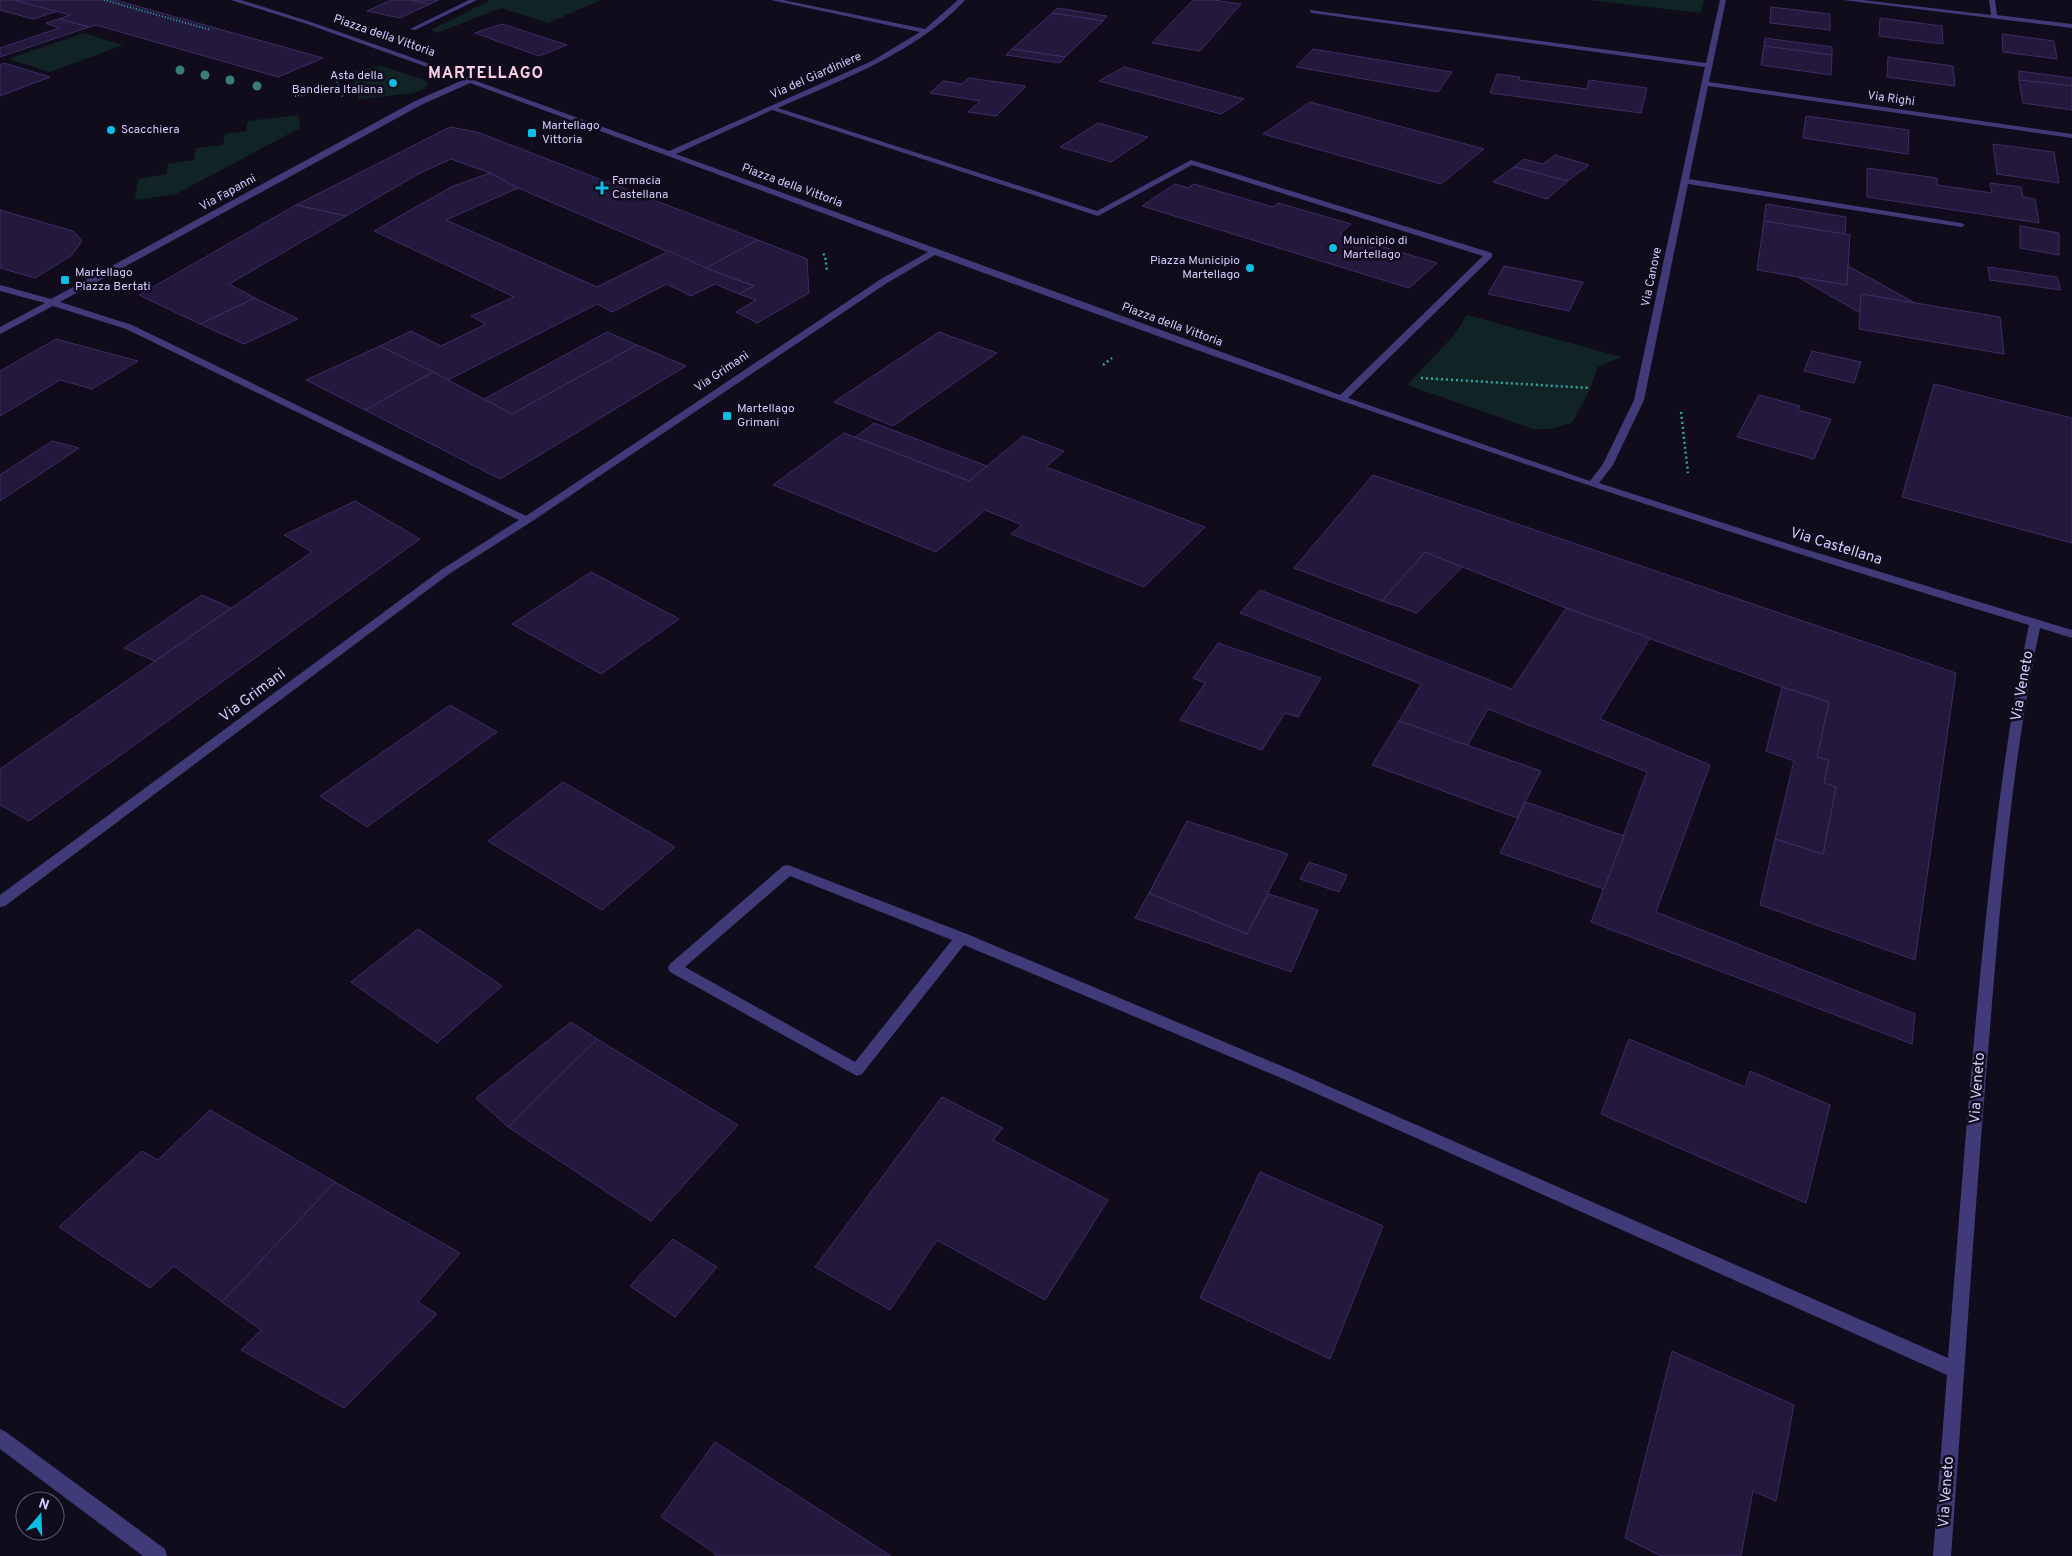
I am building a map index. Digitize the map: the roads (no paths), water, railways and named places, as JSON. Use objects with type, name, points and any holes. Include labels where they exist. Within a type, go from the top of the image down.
[{"type":"street","name":"Piazza della Vittoria","points":[[234,0],[309,23],[470,80],[1340,399],[1593,484]]},
{"type":"street","points":[[413,29],[474,0]]},
{"type":"street","points":[[774,0],[926,31]]},
{"type":"street","name":"Via del Giardiniere","points":[[669,154],[874,62],[926,31],[962,0]]},
{"type":"street","name":"Via Canove","points":[[1593,484],[1608,465],[1639,400],[1723,0]]},
{"type":"street","points":[[1846,0],[2072,26]]},
{"type":"street","points":[[1992,0],[1994,17]]},
{"type":"street","points":[[1312,11],[1710,66]]},
{"type":"street","name":"Via Fapanni","points":[[0,332],[409,108],[470,80]]},
{"type":"street","name":"Via Righi","points":[[1706,84],[2072,136]]},
{"type":"street","points":[[772,108],[1098,214],[1191,162],[1489,255],[1375,368],[1340,399]]},
{"type":"street","points":[[1686,181],[1961,225]]},
{"type":"street","name":"Via Grimani","points":[[0,902],[445,572],[527,520],[884,281],[935,251]]},
{"type":"street","points":[[0,288],[54,302],[93,317],[129,327],[527,520]]},
{"type":"street","name":"Via Castellana","points":[[1593,484],[1802,553],[2072,634]]},
{"type":"street","name":"Via Veneto","points":[[1942,1556],[1980,1053],[2002,815],[2022,686],[2035,623]]},
{"type":"street","points":[[962,938],[857,1070],[675,968],[788,870],[962,938],[1291,1076],[1956,1370]]},
{"type":"street","points":[[0,1438],[158,1556]]},
{"type":"place","name":"Asta della Bandiera Italiana","points":[[393,83]]},
{"type":"place","name":"Scacchiera","points":[[111,130]]},
{"type":"place","name":"Martellago Vittoria","points":[[532,133]]},
{"type":"place","name":"Farmacia Castellana","points":[[602,188]]},
{"type":"place","name":"Municipio di Martellago","points":[[1333,248]]},
{"type":"place","name":"Piazza Municipio Martellago","points":[[1250,268]]},
{"type":"place","name":"Martellago Piazza Bertati","points":[[65,280]]},
{"type":"place","name":"Martellago Grimani","points":[[727,416]]},
{"type":"district","name":"MARTELLAGO","points":[[486,74]]}]
